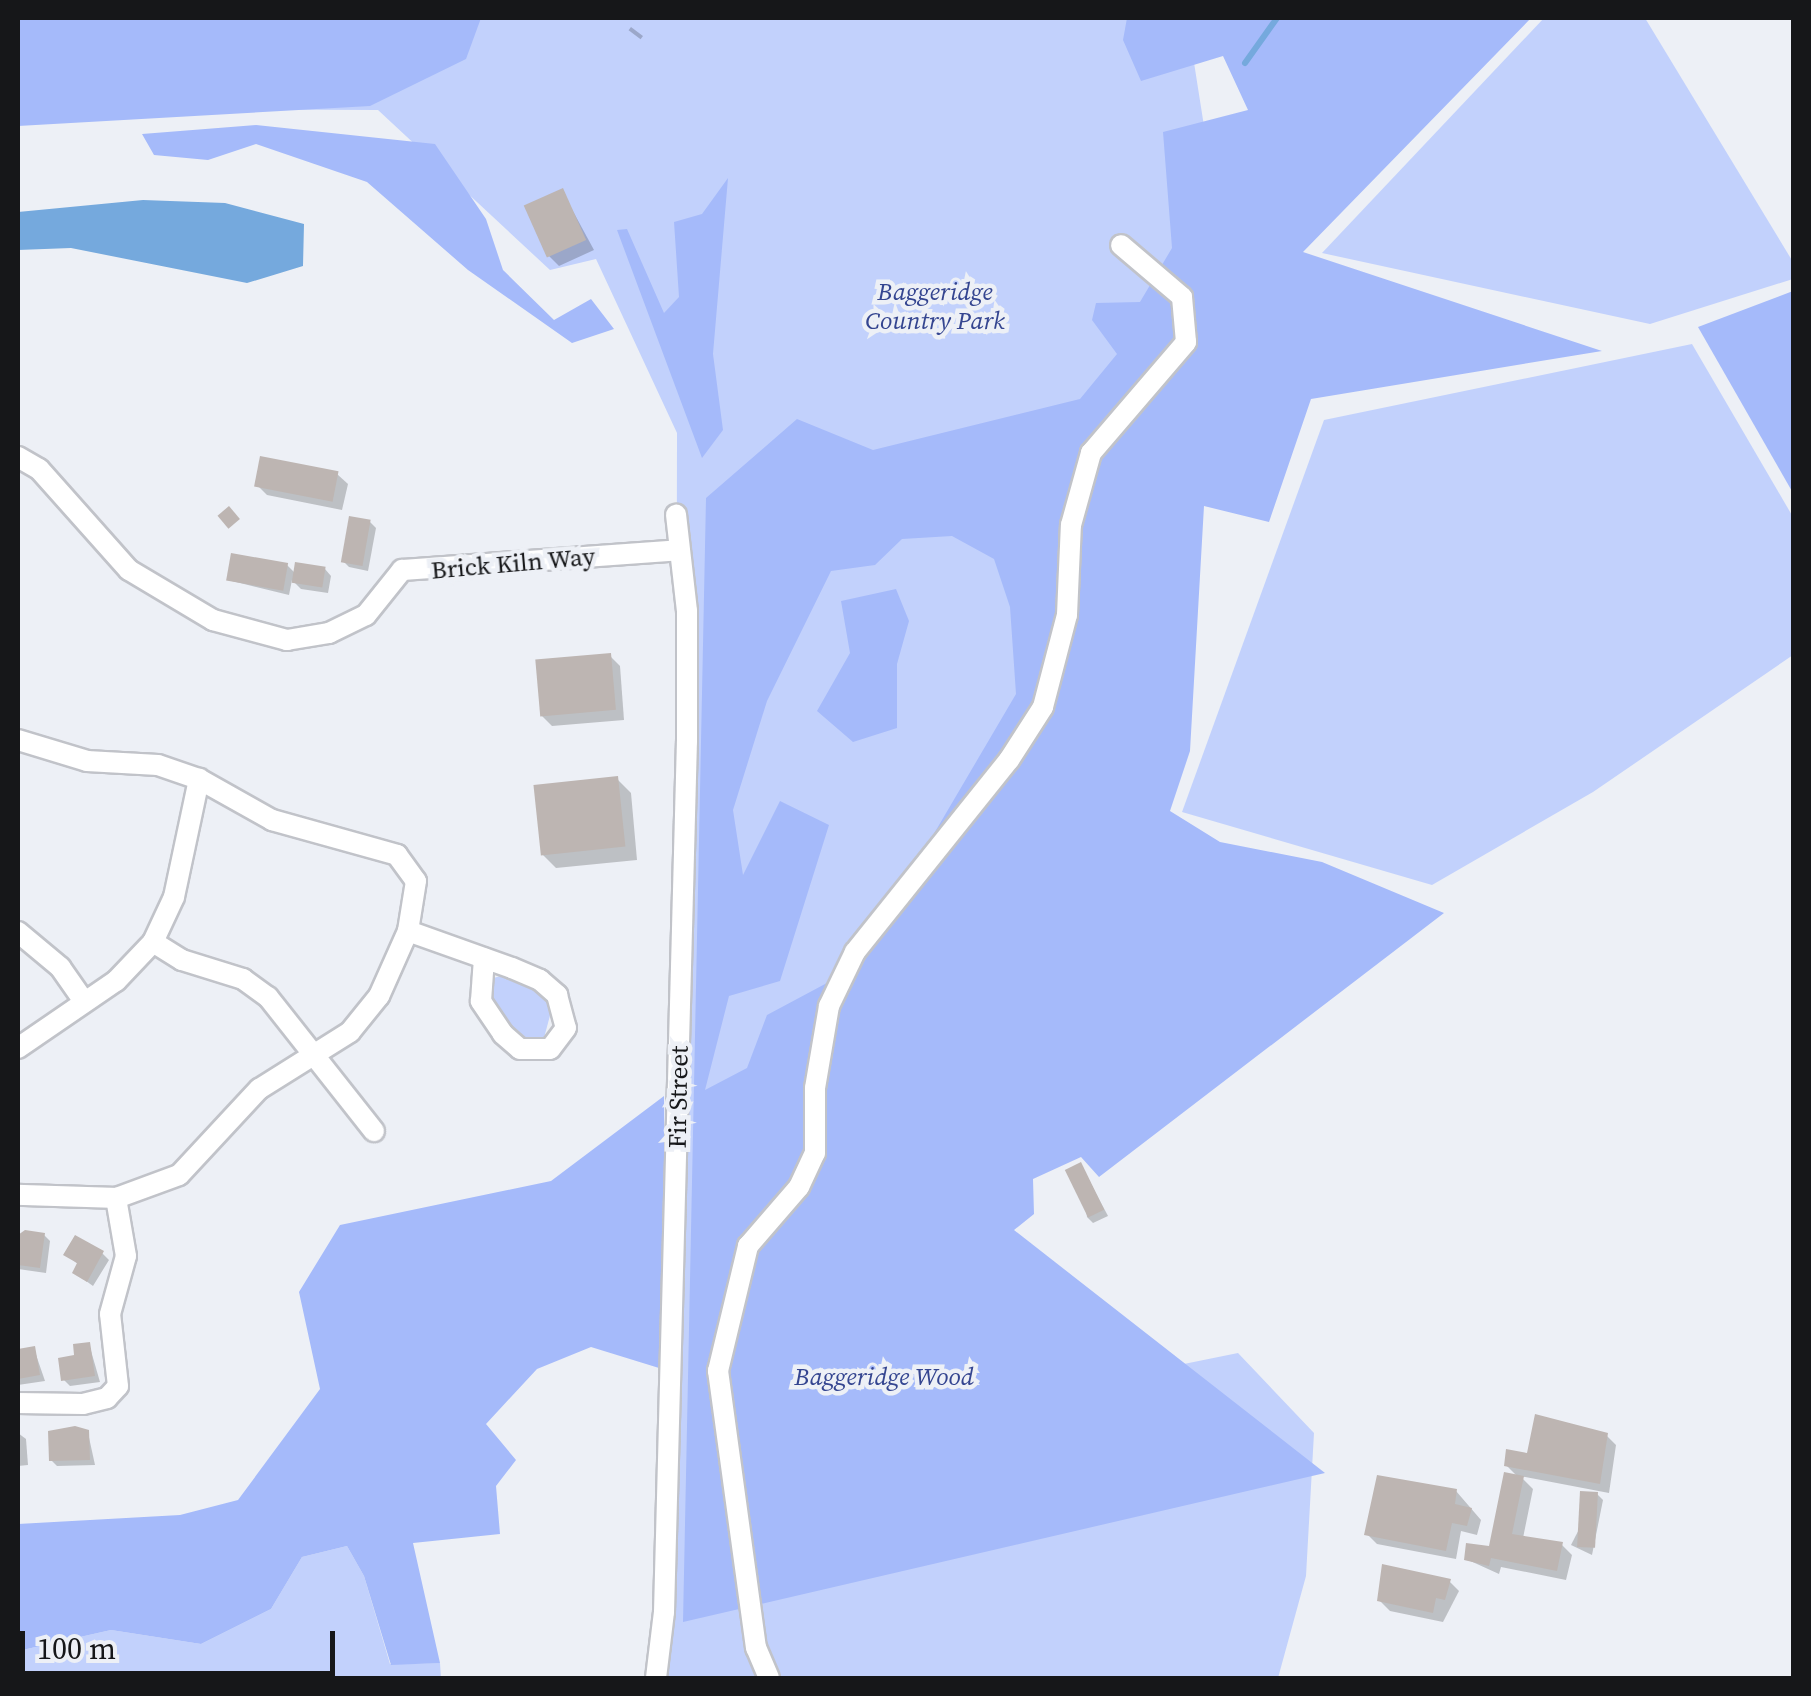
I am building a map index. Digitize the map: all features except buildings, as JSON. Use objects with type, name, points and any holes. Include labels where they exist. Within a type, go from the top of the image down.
[{"type":"street","points":[[769,1678],[756,1648],[718,1371],[748,1246],[798,1187],[815,1154],[814,1088],[829,1006],[854,952],[1009,760],[1042,707],[1067,615],[1071,525],[1091,454],[1186,342],[1182,296],[1121,245]]},
{"type":"street","name":"Brick Kiln Way","points":[[18,456],[39,469],[129,570],[213,620],[287,640],[329,633],[366,615],[402,570],[679,550]]},
{"type":"street","name":"Fir Street","points":[[656,1678],[664,1612],[686,741],[687,611],[676,515]]},
{"type":"street","points":[[18,740],[88,762],[158,764],[199,779],[288,826],[397,854],[416,881],[408,931],[380,996],[350,1032],[318,1056],[259,1089],[179,1176],[116,1198],[18,1196]]},
{"type":"street","points":[[18,1048],[116,981],[152,942],[174,897],[199,779]]},
{"type":"street","points":[[408,931],[484,958],[540,980],[557,995],[566,1028],[550,1049],[520,1049],[503,1034],[480,1001],[484,958]]},
{"type":"street","points":[[18,932],[60,967],[84,1000]]},
{"type":"street","points":[[152,942],[182,960],[243,979],[318,1056],[374,1132]]},
{"type":"street","points":[[18,1402],[83,1404],[107,1398],[118,1386],[110,1314],[126,1256],[116,1198]]},
{"type":"green space","name":"Baggeridge Country Park","points":[[18,18],[1187,18],[1231,298],[918,1211],[1174,1366],[1238,1353],[1314,1433],[1306,1576],[1278,1678],[664,1678],[675,1612],[677,433],[596,259],[550,270],[378,110],[155,109]]},
{"type":"green space","points":[[18,18],[481,18],[466,59],[370,106],[18,126]]},
{"type":"green space","name":"Baggeridge Wood","points":[[1127,18],[1531,18],[1303,252],[1602,351],[1311,399],[1269,522],[1204,506],[1190,751],[1170,811],[1220,842],[1322,862],[1444,913],[1099,1177],[1081,1157],[1033,1179],[1034,1214],[1014,1230],[1325,1473],[683,1622],[706,498],[797,419],[873,450],[1080,399],[1117,354],[1092,320],[1096,303],[1140,302],[1172,248],[1163,132],[1248,110],[1223,56],[1141,81],[1123,40]],"holes":[[[952,536],[994,559],[1010,607],[1016,694],[855,968],[767,1015],[747,1068],[705,1090],[729,996],[780,981],[829,825],[780,801],[743,875],[733,810],[767,701],[831,571],[875,565],[902,539]]]},
{"type":"green space","points":[[1544,18],[1645,18],[1793,262],[1793,279],[1650,324],[1322,253]]},
{"type":"green space","points":[[256,125],[435,144],[486,219],[503,270],[554,320],[591,299],[614,329],[572,343],[468,270],[367,182],[256,144],[208,160],[154,155],[142,134]]},
{"type":"green space","points":[[728,178],[713,354],[723,430],[702,458],[617,230],[627,229],[664,313],[679,297],[674,222],[702,214]]},
{"type":"green space","points":[[1793,291],[1793,493],[1698,327]]},
{"type":"green space","points":[[1692,344],[1793,517],[1793,655],[1593,792],[1432,885],[1182,812],[1324,420]]},
{"type":"green space","points":[[896,589],[909,621],[897,664],[897,728],[853,742],[817,711],[850,653],[841,601]]},
{"type":"green space","points":[[507,974],[531,985],[552,1008],[544,1038],[522,1040],[486,994],[487,980]]},
{"type":"green space","points":[[664,1096],[666,1356],[659,1368],[591,1347],[537,1369],[486,1424],[516,1460],[496,1486],[500,1534],[413,1543],[440,1663],[391,1665],[364,1576],[347,1546],[302,1557],[271,1609],[201,1644],[111,1630],[18,1651],[18,1524],[180,1515],[238,1500],[320,1389],[299,1292],[340,1225],[551,1181]]},
{"type":"green space","points":[[347,1546],[364,1576],[390,1664],[440,1663],[441,1678],[18,1678],[18,1651],[111,1630],[201,1644],[271,1609],[302,1557]]},
{"type":"shaded area","points":[[143,200],[225,203],[304,224],[303,266],[247,283],[71,248],[18,250],[18,212]]},
{"type":"waterway","points":[[1245,63],[1277,18]]}]
